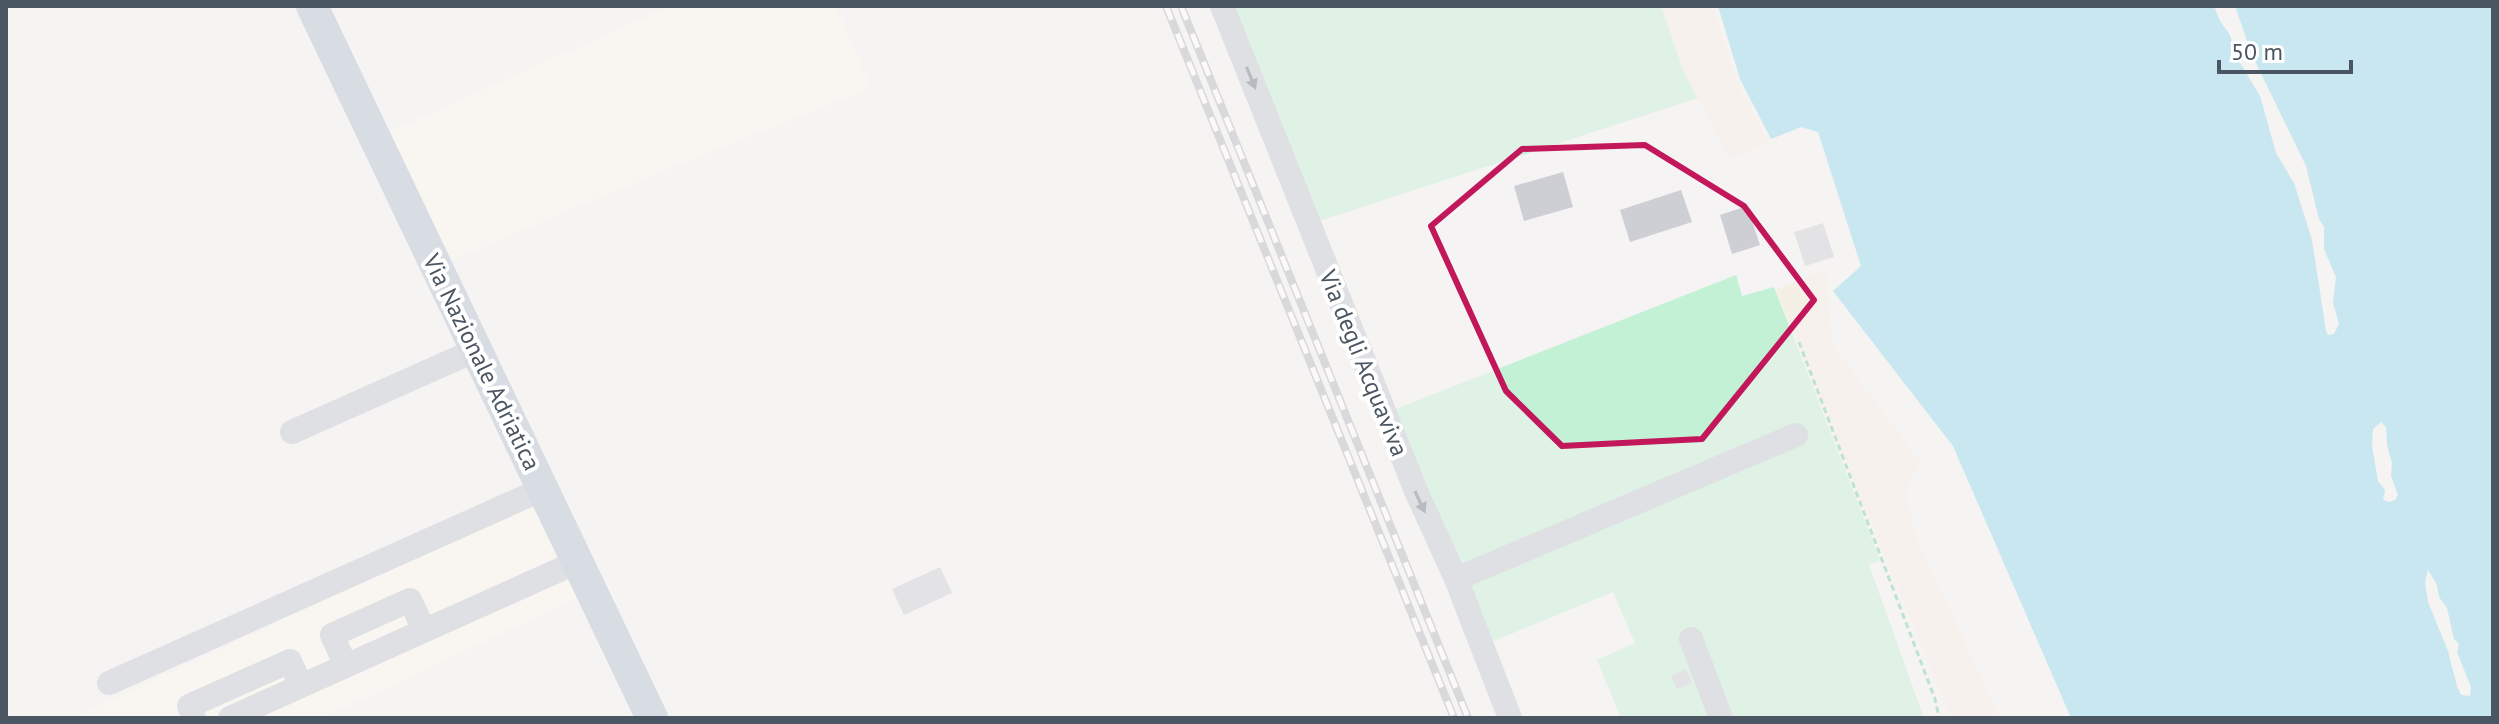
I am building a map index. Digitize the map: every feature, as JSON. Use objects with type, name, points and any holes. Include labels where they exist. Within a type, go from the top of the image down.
[{"type":"main road","name":"Via Nazionale Adriatica","points":[[312,6],[652,718]]},
{"type":"street","name":"Via degli Acquaviva","points":[[1222,6],[1510,718]]},
{"type":"street","points":[[292,432],[476,350]]},
{"type":"street","points":[[1456,579],[1796,435]]},
{"type":"street","points":[[109,683],[543,489]]},
{"type":"street","points":[[230,718],[577,562]]},
{"type":"street","points":[[346,666],[332,635],[371,617],[410,600],[424,630]]},
{"type":"street","points":[[1691,639],[1721,718]]},
{"type":"street","points":[[194,718],[189,706],[290,661],[301,686]]},
{"type":"path","points":[[1799,342],[1935,699],[1939,718]]},
{"type":"highlighted area","points":[[1645,145],[1744,206],[1814,300],[1702,439],[1562,446],[1506,391],[1431,226],[1522,149]]},
{"type":"shaded area","points":[[670,6],[836,6],[871,88],[590,201],[451,261],[389,132]]},
{"type":"shaded area","points":[[538,501],[583,595],[323,718],[73,718]]},
{"type":"green space","points":[[1232,6],[1661,6],[1684,72],[1698,98],[1316,222]]},
{"type":"green space","points":[[1736,275],[1742,296],[1774,287],[1880,560],[1869,565],[1924,718],[1621,718],[1597,660],[1635,643],[1613,592],[1489,643],[1396,409]]},
{"type":"sand","points":[[1661,6],[1714,6],[1737,83],[1769,143],[1729,159],[1684,72]]},
{"type":"sand","points":[[1826,270],[1832,343],[1920,461],[1905,493],[1918,541],[2000,718],[1951,718],[1776,289]]},
{"type":"water","points":[[1718,6],[2493,6],[2493,718],[2071,718],[1953,446],[1833,291],[1861,266],[1818,132],[1801,127],[1771,139],[1740,79]]},
{"type":"pier","points":[[2214,6],[2235,6],[2252,55],[2306,166],[2319,219],[2324,227],[2324,249],[2336,277],[2333,303],[2339,324],[2334,334],[2328,335],[2326,331],[2312,240],[2294,183],[2276,153],[2260,96],[2239,61],[2230,35]]},
{"type":"pier","points":[[2381,422],[2386,427],[2391,476],[2398,495],[2389,502],[2383,500],[2385,490],[2378,481],[2372,446],[2373,429]]},
{"type":"pier","points":[[2428,570],[2447,608],[2454,639],[2459,644],[2457,652],[2471,687],[2470,696],[2461,695],[2448,651],[2428,602],[2425,582]]},
{"type":"building","points":[[1563,172],[1573,207],[1524,221],[1514,186]]},
{"type":"building","points":[[1681,190],[1692,222],[1630,242],[1620,210]]},
{"type":"building","points":[[1747,206],[1760,245],[1732,254],[1720,215]]},
{"type":"building","points":[[1823,223],[1834,257],[1805,266],[1794,232]]},
{"type":"building","points":[[940,567],[952,593],[904,615],[892,589]]},
{"type":"building","points":[[1686,669],[1692,683],[1677,689],[1671,676]]},
{"type":"railway","points":[[1166,6],[1454,718]]},
{"type":"railway","points":[[1181,6],[1468,718]]}]
